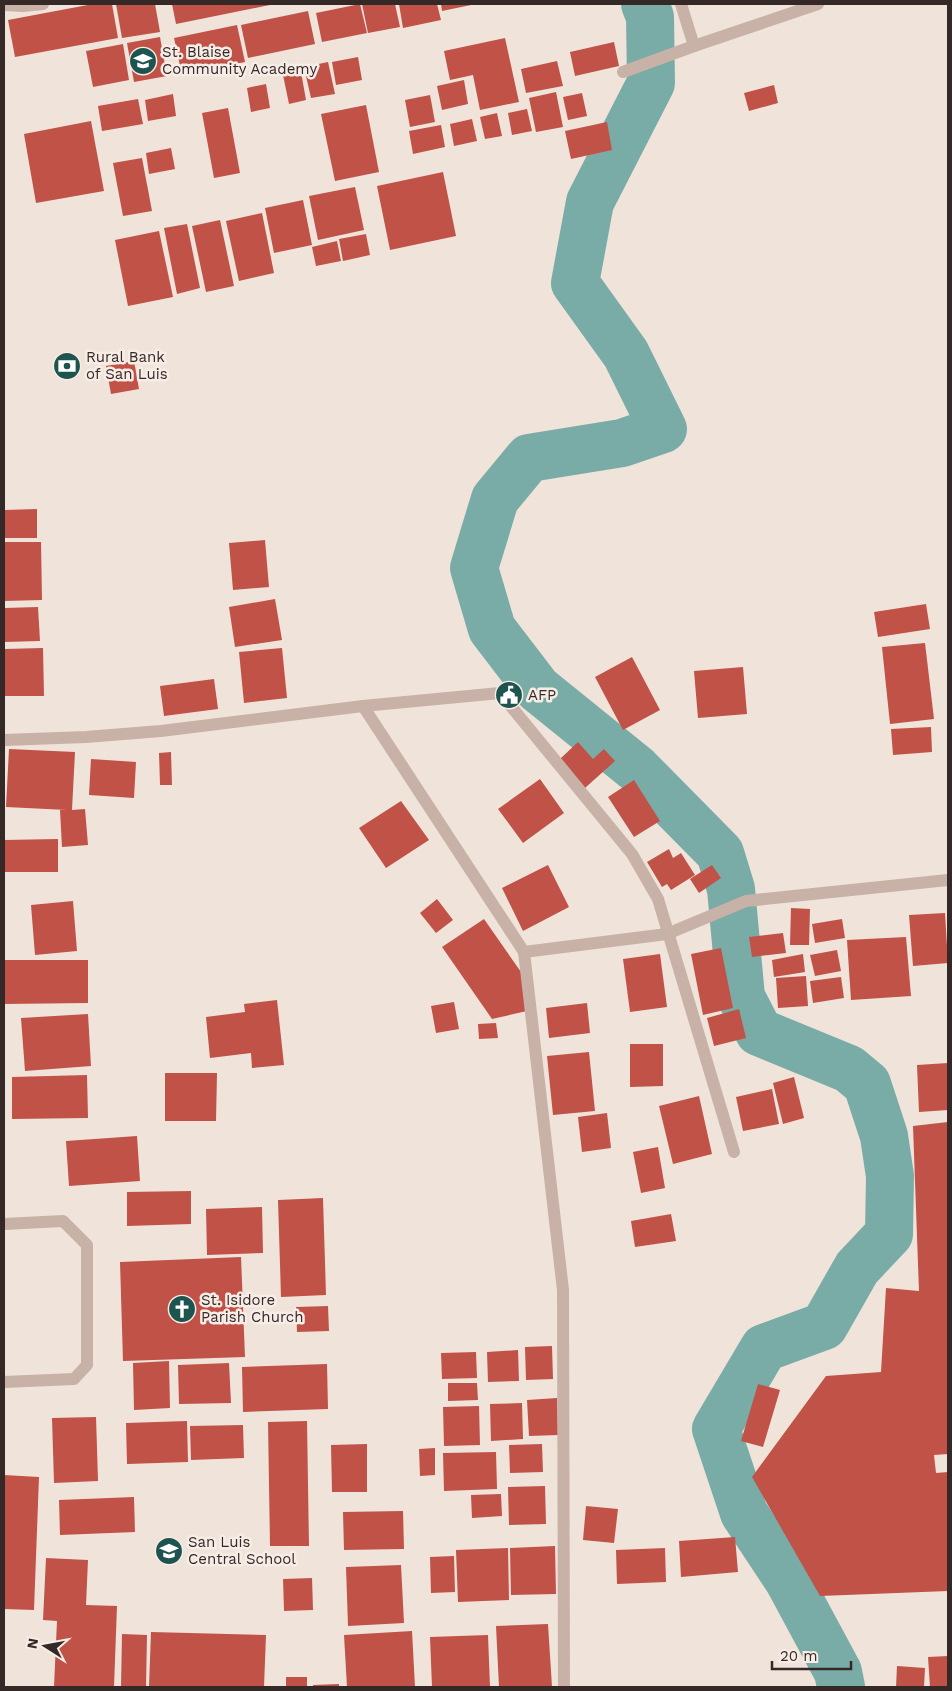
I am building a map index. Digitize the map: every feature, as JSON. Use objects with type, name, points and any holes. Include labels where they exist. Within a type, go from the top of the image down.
[{"type":"street","points":[[4,5],[43,4]]},
{"type":"street","points":[[681,4],[694,46]]},
{"type":"street","points":[[623,72],[818,4]]},
{"type":"street","points":[[4,740],[86,737],[152,731],[500,692],[632,854],[658,899],[734,1152]]},
{"type":"street","points":[[362,706],[524,952],[563,1290],[564,1687]]},
{"type":"street","points":[[524,952],[667,934],[746,901],[948,880]]},
{"type":"street","points":[[4,1224],[63,1221],[87,1245],[87,1365],[74,1379],[4,1382]]},
{"type":"building","points":[[93,4],[112,4],[118,38],[15,57],[8,20]]},
{"type":"building","points":[[116,4],[155,4],[160,32],[122,38]]},
{"type":"building","points":[[172,4],[270,4],[270,5],[176,24]]},
{"type":"building","points":[[360,4],[367,33],[322,42],[316,13]]},
{"type":"building","points":[[362,4],[395,4],[400,27],[368,33]]},
{"type":"building","points":[[399,4],[437,4],[441,20],[403,28]]},
{"type":"building","points":[[441,4],[471,4],[471,5],[442,11]]},
{"type":"building","points":[[308,11],[315,44],[248,58],[241,25]]},
{"type":"building","points":[[237,25],[245,62],[182,75],[174,38]]},
{"type":"building","points":[[160,37],[167,76],[134,82],[127,43]]},
{"type":"building","points":[[505,38],[519,102],[480,110],[473,75],[450,80],[444,51]]},
{"type":"building","points":[[614,42],[619,66],[575,76],[570,52]]},
{"type":"building","points":[[123,44],[129,80],[93,87],[86,51]]},
{"type":"building","points":[[358,57],[362,80],[336,85],[332,62]]},
{"type":"building","points":[[557,61],[563,86],[526,93],[521,69]]},
{"type":"building","points":[[328,62],[335,94],[311,98],[304,67]]},
{"type":"building","points":[[301,72],[306,100],[289,104],[283,75]]},
{"type":"building","points":[[464,80],[468,104],[442,110],[437,86]]},
{"type":"building","points":[[266,84],[270,108],[251,112],[247,88]]},
{"type":"building","points":[[774,85],[778,103],[749,111],[744,93]]},
{"type":"building","points":[[556,92],[563,127],[536,132],[529,98]]},
{"type":"building","points":[[582,93],[587,116],[568,120],[563,97]]},
{"type":"building","points":[[173,94],[176,116],[148,121],[145,100]]},
{"type":"building","points":[[430,95],[435,122],[410,127],[405,100]]},
{"type":"building","points":[[138,99],[143,124],[102,131],[98,106]]},
{"type":"building","points":[[366,105],[379,172],[335,181],[321,114]]},
{"type":"building","points":[[228,108],[240,173],[214,178],[202,113]]},
{"type":"building","points":[[527,109],[532,131],[512,135],[508,113]]},
{"type":"building","points":[[497,113],[502,136],[485,139],[480,117]]},
{"type":"building","points":[[472,119],[477,141],[454,146],[450,124]]},
{"type":"building","points":[[91,121],[104,191],[36,203],[24,134]]},
{"type":"building","points":[[607,122],[612,150],[571,159],[565,131]]},
{"type":"building","points":[[441,125],[445,147],[413,154],[409,131]]},
{"type":"building","points":[[171,148],[175,169],[149,174],[146,153]]},
{"type":"building","points":[[142,158],[152,211],[123,216],[113,163]]},
{"type":"building","points":[[443,172],[456,236],[390,250],[377,186]]},
{"type":"building","points":[[355,187],[364,230],[318,240],[309,196]]},
{"type":"building","points":[[303,200],[312,245],[274,253],[265,208]]},
{"type":"building","points":[[262,213],[274,273],[239,281],[226,221]]},
{"type":"building","points":[[220,220],[234,286],[206,292],[192,226]]},
{"type":"building","points":[[187,224],[200,288],[177,294],[164,228]]},
{"type":"building","points":[[159,231],[173,297],[128,306],[115,240]]},
{"type":"building","points":[[366,234],[370,255],[343,261],[339,239]]},
{"type":"building","points":[[337,241],[341,261],[316,266],[312,247]]},
{"type":"building","points":[[134,361],[139,389],[111,394],[106,366]]},
{"type":"building","points":[[37,509],[37,538],[4,538],[4,510]]},
{"type":"building","points":[[265,540],[269,587],[233,590],[229,543]]},
{"type":"building","points":[[4,542],[41,542],[42,600],[4,601]]},
{"type":"building","points":[[275,599],[282,640],[235,647],[229,607]]},
{"type":"building","points":[[926,604],[930,629],[878,637],[874,612]]},
{"type":"building","points":[[38,607],[40,641],[4,642],[4,608]]},
{"type":"building","points":[[925,643],[934,719],[890,724],[882,647]]},
{"type":"building","points":[[43,648],[44,696],[4,696],[4,649]]},
{"type":"building","points":[[282,648],[287,698],[244,703],[239,652]]},
{"type":"building","points":[[632,657],[660,710],[623,730],[595,677]]},
{"type":"building","points":[[743,667],[747,714],[698,718],[694,671]]},
{"type":"building","points":[[214,679],[218,709],[164,716],[160,686]]},
{"type":"building","points":[[931,727],[932,752],[893,755],[891,729]]},
{"type":"building","points":[[578,742],[593,759],[604,749],[615,761],[585,788],[560,759]]},
{"type":"building","points":[[9,749],[75,752],[72,810],[85,809],[88,845],[62,847],[60,810],[67,810],[6,807]]},
{"type":"building","points":[[171,752],[172,785],[160,785],[159,753]]},
{"type":"building","points":[[91,759],[136,762],[134,798],[89,795]]},
{"type":"building","points":[[540,779],[564,813],[523,843],[498,809]]},
{"type":"building","points":[[634,780],[660,821],[634,837],[608,797]]},
{"type":"building","points":[[401,801],[429,840],[386,868],[359,828]]},
{"type":"building","points":[[58,839],[58,872],[4,872],[4,840]]},
{"type":"building","points":[[669,849],[673,858],[681,853],[695,875],[671,890],[667,884],[662,887],[647,862]]},
{"type":"building","points":[[548,865],[569,907],[523,931],[502,888]]},
{"type":"building","points":[[712,865],[721,878],[699,893],[690,879]]},
{"type":"building","points":[[437,899],[453,920],[436,933],[420,913]]},
{"type":"building","points":[[73,901],[77,951],[35,955],[31,905]]},
{"type":"building","points":[[791,908],[810,909],[809,945],[790,945]]},
{"type":"building","points":[[945,913],[948,963],[913,966],[909,915]]},
{"type":"building","points":[[484,919],[521,972],[527,1011],[492,1019],[442,947]]},
{"type":"building","points":[[842,919],[845,938],[815,943],[812,924]]},
{"type":"building","points":[[783,933],[786,953],[752,957],[749,937]]},
{"type":"building","points":[[906,937],[911,996],[851,1000],[847,940]]},
{"type":"building","points":[[721,948],[733,1008],[703,1015],[691,954]]},
{"type":"building","points":[[837,950],[841,971],[815,976],[810,955]]},
{"type":"building","points":[[660,954],[667,1007],[630,1012],[623,959]]},
{"type":"building","points":[[803,954],[805,972],[774,977],[772,960]]},
{"type":"building","points":[[4,960],[88,960],[88,1003],[4,1004]]},
{"type":"building","points":[[806,976],[808,1006],[778,1008],[776,978]]},
{"type":"building","points":[[841,977],[844,998],[813,1003],[810,981]]},
{"type":"building","points":[[277,1000],[284,1065],[252,1068],[251,1053],[210,1058],[206,1017],[245,1012],[244,1004]]},
{"type":"building","points":[[454,1002],[459,1029],[436,1033],[431,1006]]},
{"type":"building","points":[[587,1003],[590,1033],[549,1038],[546,1008]]},
{"type":"building","points":[[739,1009],[746,1038],[714,1046],[707,1018]]},
{"type":"building","points":[[88,1014],[91,1066],[25,1071],[21,1018]]},
{"type":"building","points":[[496,1023],[498,1038],[479,1039],[478,1024]]},
{"type":"building","points":[[630,1044],[663,1044],[663,1086],[630,1087]]},
{"type":"building","points":[[589,1052],[595,1111],[553,1115],[547,1056]]},
{"type":"building","points":[[948,1063],[948,1110],[919,1112],[917,1065]]},
{"type":"building","points":[[165,1073],[217,1073],[216,1121],[165,1121]]},
{"type":"building","points":[[87,1075],[88,1118],[12,1119],[12,1077]]},
{"type":"building","points":[[794,1077],[804,1118],[783,1124],[773,1083]]},
{"type":"building","points":[[772,1089],[779,1124],[743,1131],[736,1097]]},
{"type":"building","points":[[699,1096],[712,1154],[673,1164],[659,1106]]},
{"type":"building","points":[[607,1113],[611,1148],[582,1152],[578,1117]]},
{"type":"building","points":[[948,1122],[948,1454],[934,1455],[936,1473],[948,1472],[948,1591],[820,1596],[752,1477],[826,1376],[881,1372],[886,1288],[919,1291],[913,1126]]},
{"type":"building","points":[[137,1136],[140,1181],[69,1186],[66,1141]]},
{"type":"building","points":[[658,1147],[665,1188],[641,1193],[633,1152]]},
{"type":"building","points":[[191,1191],[191,1224],[127,1226],[127,1192]]},
{"type":"building","points":[[323,1198],[326,1295],[281,1297],[278,1200]]},
{"type":"building","points":[[262,1207],[263,1253],[207,1255],[206,1209]]},
{"type":"building","points":[[671,1214],[676,1241],[635,1247],[631,1221]]},
{"type":"building","name":"St. Isidore Parish Church","points":[[241,1257],[245,1357],[123,1361],[120,1262]]},
{"type":"building","points":[[328,1306],[329,1331],[297,1332],[296,1307]]},
{"type":"building","points":[[552,1346],[553,1379],[526,1380],[525,1347]]},
{"type":"building","points":[[518,1350],[519,1381],[488,1382],[487,1352]]},
{"type":"building","points":[[476,1352],[477,1378],[442,1379],[441,1353]]},
{"type":"building","points":[[169,1361],[170,1408],[134,1410],[133,1363]]},
{"type":"building","points":[[229,1363],[231,1403],[179,1404],[178,1365]]},
{"type":"building","points":[[327,1364],[328,1409],[243,1412],[242,1367]]},
{"type":"building","points":[[448,1383],[477,1383],[478,1400],[448,1401]]},
{"type":"building","points":[[758,1384],[780,1390],[763,1447],[741,1441]]},
{"type":"building","points":[[557,1398],[558,1435],[529,1436],[527,1400]]},
{"type":"building","points":[[522,1403],[523,1439],[491,1441],[490,1404]]},
{"type":"building","points":[[479,1406],[480,1445],[444,1446],[443,1407]]},
{"type":"building","points":[[96,1417],[98,1481],[54,1483],[52,1418]]},
{"type":"building","points":[[187,1421],[188,1462],[127,1464],[126,1423]]},
{"type":"building","points":[[307,1421],[309,1546],[270,1546],[268,1422]]},
{"type":"building","points":[[243,1425],[244,1458],[191,1460],[190,1426]]},
{"type":"building","points":[[367,1444],[367,1492],[332,1492],[331,1445]]},
{"type":"building","points":[[542,1444],[543,1472],[510,1473],[509,1445]]},
{"type":"building","points":[[435,1448],[435,1475],[420,1476],[419,1449]]},
{"type":"building","points":[[496,1452],[497,1489],[444,1491],[443,1453]]},
{"type":"building","points":[[4,1475],[39,1477],[34,1610],[4,1609]]},
{"type":"building","points":[[545,1486],[546,1524],[509,1525],[508,1487]]},
{"type":"building","points":[[501,1494],[502,1516],[472,1518],[471,1495]]},
{"type":"building","points":[[134,1497],[135,1532],[60,1535],[59,1500]]},
{"type":"building","points":[[586,1506],[618,1509],[614,1543],[583,1540]]},
{"type":"building","points":[[403,1511],[404,1549],[344,1550],[343,1512]]},
{"type":"building","points":[[735,1537],[738,1572],[681,1577],[679,1541]]},
{"type":"building","points":[[555,1546],[556,1594],[511,1595],[510,1548]]},
{"type":"building","points":[[508,1548],[509,1600],[458,1602],[456,1550]]},
{"type":"building","points":[[665,1548],[666,1582],[617,1584],[616,1550]]},
{"type":"building","points":[[454,1556],[455,1592],[431,1593],[430,1557]]},
{"type":"building","points":[[46,1558],[88,1560],[86,1605],[117,1606],[114,1687],[54,1687],[57,1621],[43,1620]]},
{"type":"building","points":[[401,1565],[404,1623],[348,1626],[346,1567]]},
{"type":"building","points":[[312,1578],[313,1610],[284,1611],[283,1579]]},
{"type":"building","points":[[548,1624],[552,1687],[499,1687],[496,1626]]},
{"type":"building","points":[[412,1631],[415,1687],[347,1687],[344,1635]]},
{"type":"building","points":[[151,1632],[266,1635],[264,1687],[149,1687]]},
{"type":"building","points":[[122,1634],[147,1635],[146,1687],[121,1687]]},
{"type":"building","points":[[488,1635],[490,1687],[432,1687],[430,1637]]},
{"type":"building","points":[[948,1656],[948,1687],[930,1687],[928,1657]]},
{"type":"building","points":[[897,1666],[925,1668],[924,1687],[896,1687]]},
{"type":"building","points":[[286,1677],[307,1677],[307,1687],[286,1687]]},
{"type":"building","points":[[339,1684],[339,1687],[313,1687],[313,1685]]},
{"type":"waterway","points":[[645,4],[650,17],[651,83],[590,202],[575,283],[626,354],[663,429],[622,443],[529,458],[495,499],[474,568],[492,629],[538,689],[637,769],[720,853],[731,889],[741,997],[759,1032],[849,1069],[867,1084],[884,1136],[890,1176],[889,1234],[857,1268],[824,1326],[764,1348],[716,1429],[744,1513],[789,1581],[838,1672],[841,1687]]},
{"type":"place","name":"St. Blaise Community Academy","points":[[143,61]]},
{"type":"place","name":"Rural Bank of San Luis","points":[[67,366]]},
{"type":"place","name":"AFP","points":[[509,695]]},
{"type":"place","name":"St. Isidore Parish Church","points":[[182,1309]]},
{"type":"place","name":"San Luis Central School","points":[[169,1551]]}]
